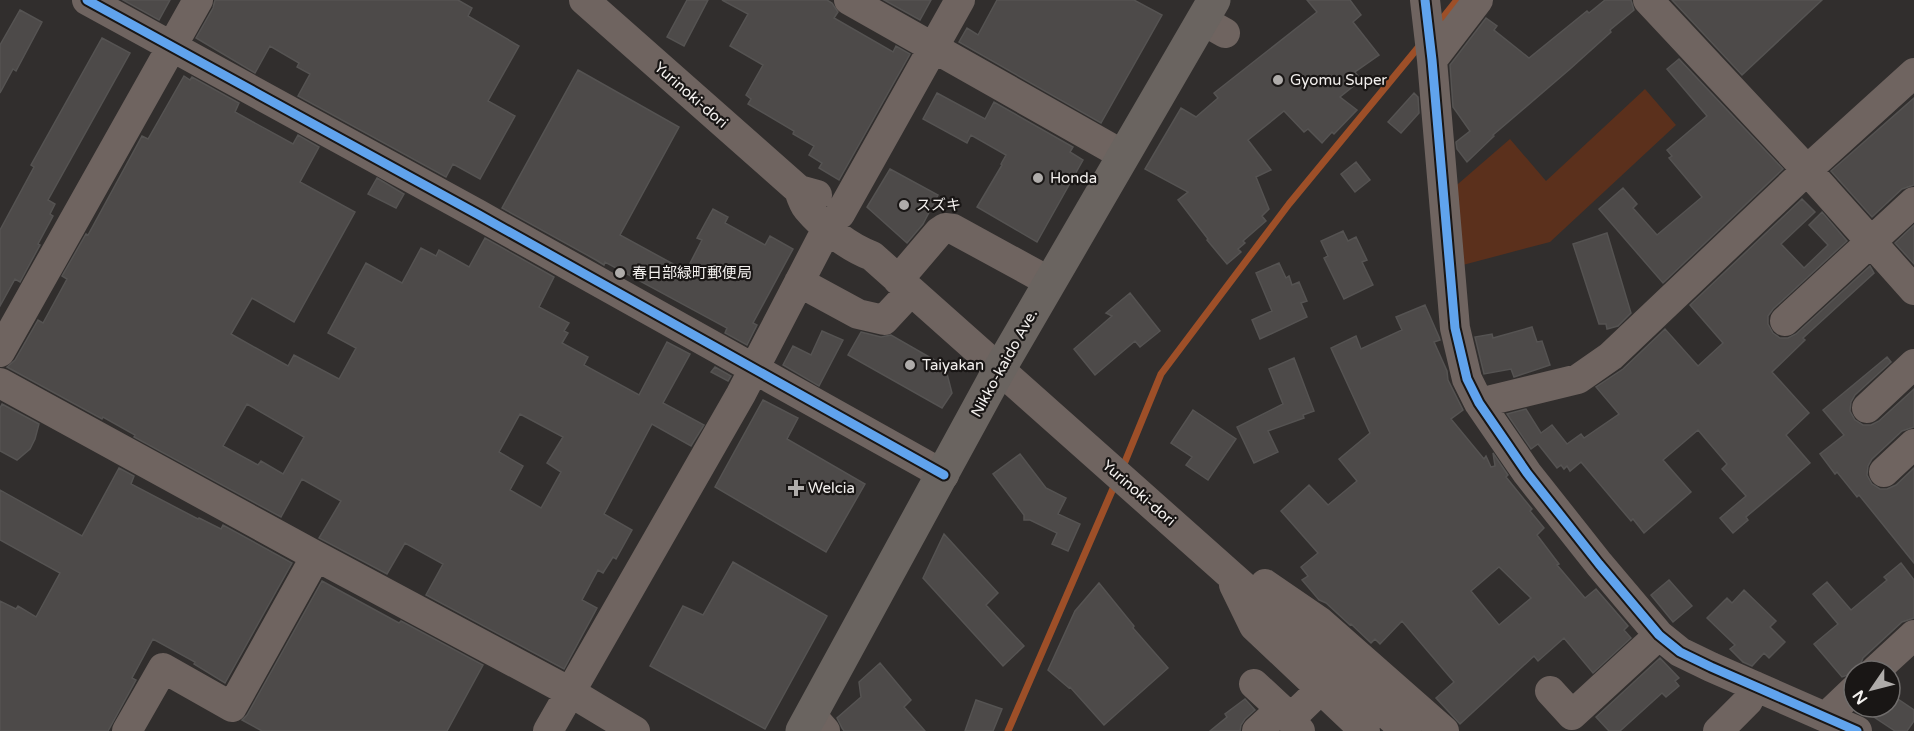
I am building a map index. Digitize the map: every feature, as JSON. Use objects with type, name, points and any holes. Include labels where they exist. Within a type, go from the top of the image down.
[{"type":"highway","name":"Nikko-kaido Ave.","points":[[813,726],[999,370],[1123,155],[1214,18]]},
{"type":"street","points":[[87,0],[944,475]]},
{"type":"street","points":[[0,352],[198,0]]},
{"type":"street","name":"Yurinoki-dori","points":[[584,0],[799,190],[819,196],[835,222],[862,234],[872,256],[1406,731]]},
{"type":"street","points":[[849,0],[1123,155]]},
{"type":"street","points":[[548,731],[754,369],[821,240],[835,222],[960,0]]},
{"type":"street","points":[[1478,0],[1429,35],[1455,327],[1467,379],[1479,403],[1527,473],[1659,635],[1680,652],[1857,731]]},
{"type":"street","points":[[1648,0],[1807,170],[1870,242],[1913,285]]},
{"type":"street","points":[[1479,403],[1578,379],[1611,356],[1807,170],[1914,73]]},
{"type":"street","points":[[1785,321],[1914,202]]},
{"type":"street","points":[[800,282],[858,314],[884,320],[939,232],[945,228],[953,229],[1050,282]]},
{"type":"street","points":[[1868,408],[1914,364]]},
{"type":"street","points":[[0,383],[570,692],[635,731]]},
{"type":"street","points":[[1884,472],[1914,444]]},
{"type":"street","points":[[127,731],[163,668],[232,707],[316,556]]},
{"type":"street","points":[[1228,571],[1254,626],[1365,731]]},
{"type":"street","points":[[1228,571],[1266,584],[1318,621],[1444,731]]},
{"type":"street","points":[[1550,691],[1572,715],[1659,635]]},
{"type":"street","points":[[1888,659],[1914,635]]},
{"type":"street","points":[[1254,684],[1291,720]]},
{"type":"street","points":[[1718,731],[1749,702],[1755,686]]},
{"type":"street","points":[[1257,731],[1291,720],[1320,690]]},
{"type":"street","points":[[1830,718],[1833,710],[1842,701]]},
{"type":"shaded area","points":[[1645,89],[1676,125],[1550,242],[1459,266],[1451,190],[1510,139],[1546,181]]},
{"type":"building","points":[[123,0],[170,0],[159,20]]},
{"type":"building","points":[[215,0],[458,0],[472,8],[468,16],[519,46],[488,101],[515,116],[480,179],[453,164],[446,177],[298,96],[310,74],[297,67],[299,63],[270,46],[255,73],[196,38]]},
{"type":"building","points":[[687,0],[708,0],[684,46],[667,37]]},
{"type":"building","points":[[722,0],[827,0],[838,12],[834,18],[893,52],[896,46],[910,54],[839,180],[819,168],[822,163],[809,155],[814,146],[793,134],[794,131],[748,104],[751,99],[746,95],[763,65],[730,46],[748,14]]},
{"type":"building","points":[[884,0],[931,0],[920,20]]},
{"type":"building","points":[[997,0],[1134,0],[1162,15],[1101,123],[959,42],[967,28],[978,35]]},
{"type":"building","points":[[1307,0],[1350,0],[1361,15],[1353,22],[1379,55],[1355,72],[1361,80],[1340,97],[1357,110],[1322,143],[1308,129],[1304,132],[1284,111],[1248,140],[1271,170],[1256,177],[1269,209],[1262,216],[1266,221],[1243,241],[1245,243],[1238,249],[1241,252],[1227,264],[1178,200],[1188,192],[1145,169],[1181,108],[1196,117],[1218,98],[1214,93],[1317,12]]},
{"type":"building","points":[[1605,0],[1631,0],[1634,10],[1493,135],[1467,162],[1457,149],[1456,142],[1470,131],[1453,107],[1450,65],[1486,18],[1497,26],[1494,30],[1529,58],[1587,11],[1589,13]]},
{"type":"building","points":[[1672,0],[1822,0],[1742,75]]},
{"type":"building","points":[[20,10],[42,22],[16,71],[13,69],[0,93],[0,45]]},
{"type":"building","points":[[102,38],[130,53],[48,200],[55,204],[50,214],[53,216],[38,244],[40,245],[20,282],[15,279],[0,306],[0,230],[34,167],[31,165]]},
{"type":"building","points":[[1679,59],[1783,169],[1663,283],[1599,209],[1623,188],[1637,204],[1633,208],[1657,235],[1702,197],[1669,158],[1672,156],[1667,150],[1707,116],[1667,69]]},
{"type":"building","points":[[578,70],[679,127],[620,235],[686,271],[702,240],[697,238],[713,209],[728,217],[725,223],[765,245],[770,236],[793,249],[753,323],[757,325],[747,345],[725,333],[727,328],[605,262],[604,265],[502,208]]},
{"type":"building","points":[[184,76],[190,80],[192,77],[239,103],[235,112],[293,144],[298,135],[319,147],[300,182],[355,212],[294,322],[252,298],[231,334],[288,366],[294,355],[339,379],[356,348],[328,333],[366,263],[402,283],[421,248],[436,256],[439,250],[469,267],[485,238],[554,277],[539,307],[569,323],[564,331],[568,333],[562,343],[588,357],[584,365],[639,395],[667,342],[690,354],[663,403],[704,425],[691,446],[652,424],[604,514],[632,530],[616,559],[613,557],[603,573],[598,570],[582,600],[597,608],[564,669],[426,595],[443,564],[405,543],[387,574],[319,538],[341,501],[302,479],[281,517],[134,437],[135,435],[103,417],[102,419],[7,367],[15,360],[38,320],[43,323],[67,279],[62,276],[86,234],[88,235],[142,136],[148,139]],"holes":[[[247,404],[304,437],[283,474],[261,461],[258,465],[223,446]],[[520,414],[563,437],[547,463],[561,472],[541,508],[510,490],[523,466],[499,452]]]},
{"type":"building","points":[[937,93],[985,119],[994,102],[1073,147],[1070,152],[1083,160],[1037,242],[977,207],[1006,155],[971,135],[967,143],[923,119]]},
{"type":"building","points":[[1414,93],[1418,97],[1419,113],[1401,133],[1388,122]]},
{"type":"building","points":[[1914,98],[1914,185],[1902,189],[1872,217],[1831,171]]},
{"type":"building","points":[[1356,162],[1370,180],[1355,192],[1341,174]]},
{"type":"building","points":[[890,169],[938,195],[923,224],[907,243],[867,207]]},
{"type":"building","points":[[377,178],[404,194],[396,208],[368,194]]},
{"type":"building","points":[[1802,199],[1815,212],[1781,244],[1804,268],[1828,245],[1809,225],[1822,212],[1847,241],[1773,309],[1768,316],[1768,324],[1773,333],[1780,338],[1788,338],[1796,334],[1870,266],[1874,273],[1803,338],[1805,340],[1772,372],[1809,413],[1786,435],[1810,463],[1746,517],[1748,520],[1733,533],[1720,518],[1746,496],[1722,469],[1727,464],[1698,430],[1663,460],[1691,492],[1644,533],[1581,462],[1570,471],[1567,466],[1564,469],[1561,465],[1557,468],[1538,444],[1531,449],[1507,414],[1526,409],[1541,433],[1552,425],[1567,444],[1581,434],[1584,438],[1619,414],[1596,387],[1623,369],[1665,329],[1698,366],[1723,343],[1690,305]]},
{"type":"building","points":[[1914,225],[1914,264],[1895,243]]},
{"type":"building","points":[[1343,231],[1348,241],[1356,237],[1367,260],[1362,262],[1373,285],[1344,299],[1324,258],[1328,256],[1321,241]]},
{"type":"building","points":[[1607,233],[1631,313],[1618,326],[1607,329],[1606,324],[1599,324],[1573,244]]},
{"type":"building","points":[[1279,263],[1286,278],[1289,276],[1292,285],[1299,282],[1307,301],[1301,303],[1307,317],[1260,339],[1252,320],[1272,311],[1256,273]]},
{"type":"building","points":[[1130,293],[1160,331],[1140,347],[1135,341],[1095,375],[1074,349],[1112,316],[1106,313]]},
{"type":"building","points":[[1425,305],[1440,340],[1434,342],[1447,371],[1448,380],[1463,410],[1451,419],[1484,459],[1486,456],[1491,467],[1495,466],[1493,453],[1508,475],[1506,477],[1544,528],[1537,535],[1559,564],[1557,565],[1585,598],[1596,589],[1628,626],[1624,630],[1631,638],[1593,673],[1564,638],[1538,661],[1534,656],[1460,724],[1436,698],[1454,682],[1402,621],[1380,644],[1375,639],[1371,643],[1326,603],[1319,600],[1302,580],[1308,576],[1301,567],[1318,553],[1281,511],[1309,485],[1328,505],[1357,481],[1339,459],[1370,433],[1331,348],[1356,336],[1361,349],[1402,330],[1396,317]],"holes":[[[1499,567],[1531,598],[1499,625],[1471,591]]]},
{"type":"building","points":[[1532,327],[1537,342],[1542,341],[1550,365],[1514,377],[1511,369],[1484,374],[1475,337],[1492,334],[1493,338]]},
{"type":"building","points":[[822,331],[843,340],[819,386],[783,365],[793,346],[811,355]]},
{"type":"building","points":[[861,332],[881,337],[891,335],[945,366],[952,393],[942,408],[848,355]]},
{"type":"building","points":[[1887,357],[1891,362],[1855,395],[1850,411],[1855,420],[1863,425],[1871,425],[1879,421],[1914,389],[1914,427],[1902,431],[1872,459],[1867,475],[1872,484],[1880,489],[1887,489],[1896,485],[1914,468],[1914,563],[1859,495],[1857,497],[1837,472],[1835,474],[1820,454],[1844,435],[1823,410]]},
{"type":"building","points":[[1294,358],[1314,411],[1303,415],[1304,418],[1268,431],[1278,452],[1254,463],[1237,427],[1283,404],[1269,369]]},
{"type":"building","points":[[715,367],[731,376],[728,381],[711,372]]},
{"type":"building","points":[[763,400],[798,418],[787,439],[865,484],[826,552],[715,487]]},
{"type":"building","points":[[2,404],[39,424],[30,449],[17,460],[0,451],[0,408]]},
{"type":"building","points":[[1193,410],[1236,439],[1208,480],[1186,465],[1192,457],[1171,443]]},
{"type":"building","points":[[1020,454],[1046,488],[1066,498],[1058,514],[1080,524],[1068,551],[1052,544],[1057,533],[1030,520],[1024,520],[1024,515],[993,474]]},
{"type":"building","points":[[119,468],[134,476],[131,484],[198,519],[221,529],[223,525],[292,563],[225,683],[194,664],[195,662],[153,639],[132,678],[136,680],[108,731],[0,731],[0,601],[16,609],[18,606],[36,617],[60,573],[0,540],[0,490],[82,536]]},
{"type":"building","points":[[944,534],[998,593],[986,605],[1024,646],[1003,666],[923,578]]},
{"type":"building","points":[[733,562],[827,616],[765,729],[650,666],[683,606],[703,615]]},
{"type":"building","points":[[1901,563],[1914,580],[1914,618],[1902,622],[1863,659],[1842,659],[1842,677],[1814,644],[1838,624],[1813,594],[1827,582],[1851,610],[1887,580],[1884,577]]},
{"type":"building","points":[[1669,580],[1692,606],[1673,622],[1651,595]]},
{"type":"building","points":[[322,581],[483,665],[447,731],[262,731],[242,720],[247,715]]},
{"type":"building","points":[[1099,583],[1134,626],[1133,628],[1168,668],[1104,725],[1070,687],[1048,670],[1075,611]]},
{"type":"building","points":[[1744,590],[1776,621],[1770,627],[1785,642],[1769,658],[1764,653],[1752,666],[1743,662],[1730,649],[1735,645],[1707,618],[1727,598],[1732,603]]},
{"type":"building","points":[[1660,658],[1679,678],[1675,681],[1679,686],[1666,697],[1662,693],[1620,731],[1609,731],[1596,717]]},
{"type":"building","points":[[880,663],[911,700],[904,707],[925,731],[844,731],[842,728],[837,718],[861,697],[859,682]]},
{"type":"building","points":[[1245,699],[1255,710],[1245,719],[1240,731],[1210,731],[1227,717],[1225,714]]},
{"type":"building","points":[[976,700],[1002,709],[993,731],[965,731]]},
{"type":"building","points":[[1902,702],[1914,710],[1914,721],[1907,731],[1895,731],[1877,719],[1902,719]]},
{"type":"waterway","points":[[1438,24],[1457,0]]},
{"type":"waterway","points":[[1122,469],[1161,374],[1289,204],[1421,44]]},
{"type":"waterway","points":[[1008,731],[1115,484]]},
{"type":"cycle path","points":[[87,0],[479,215],[944,475]]},
{"type":"cycle path","points":[[1425,0],[1455,328],[1467,379],[1479,403],[1527,473],[1659,635],[1680,652],[1857,731]]},
{"type":"place","name":"Gyomu Super","points":[[1278,80]]},
{"type":"place","name":"Honda","points":[[1038,178]]},
{"type":"place","name":"スズキ","points":[[904,205]]},
{"type":"place","name":"春日部緑町郵便局","points":[[620,273]]},
{"type":"place","name":"Taiyakan","points":[[910,365]]},
{"type":"place","name":"Welcia","points":[[796,488]]}]
